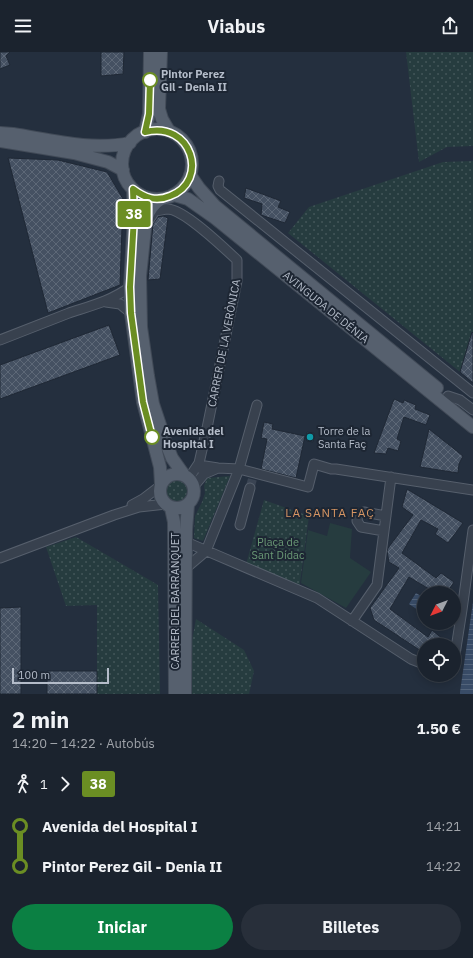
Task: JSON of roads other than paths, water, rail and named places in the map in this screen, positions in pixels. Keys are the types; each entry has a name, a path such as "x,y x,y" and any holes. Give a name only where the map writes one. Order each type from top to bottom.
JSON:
{"main road":[{"path":"145,132 149,114 150,52"},
{"path":"161,52 159,110 169,132"},
{"path":"133,189 134,217 130,287 131,313 143,402 160,467 160,495 168,506 178,509 188,505 194,498 191,477 172,458 153,404 141,327 140,276 145,226 149,211 154,203 174,195 182,188 190,175 192,166 188,149 180,138 169,132 157,130 145,132 134,138 123,156 123,170 128,184 133,189 141,195 161,199"},
{"path":"0,133 96,146 113,147 130,143"},
{"path":"0,141 74,153 108,162 123,170"},
{"name":"AVINGUDA DE DÉNIA","path":"190,175 215,206 473,416"},
{"name":"AVINGUDA DE DÉNIA","path":"174,195 188,199 215,218 473,427"},
{"path":"161,485 166,478 171,475 178,474 191,477"},
{"name":"CARRER DEL BARRANQUET","path":"185,694 186,542 188,505"},
{"name":"CARRER DEL BARRANQUET","path":"168,506 174,522 175,694"}],"street":[{"path":"220,181 218,186 220,190 473,393"},
{"name":"CARRER DE LA VERÒNICA","path":"145,226 156,211 168,209 179,213 207,232 237,260 237,281 209,421 199,463 191,477"},
{"path":"0,340 69,313 104,302 119,295 130,287"},
{"path":"104,302 120,304 131,313"},
{"path":"434,396 441,407 473,434"},
{"path":"448,396 460,400 473,410"},
{"name":"CARRER DEL BARRANQUET","path":"186,568 206,551 241,469 257,406"},
{"path":"191,477 204,466 241,469 308,487 314,464 331,469 471,490"},
{"path":"191,477 204,474 218,468"},
{"path":"352,621 377,585 391,477"},
{"path":"114,515 143,499 161,485"},
{"path":"240,525 250,488"},
{"path":"0,558 139,507 168,506"},
{"path":"384,531 361,527 357,521 358,515 364,512 386,516"},
{"path":"458,638 473,530"},
{"path":"186,542 311,595 411,659 417,661"}],"water":[{"path":"416,593 417,594 417,609 409,604"},
{"path":"473,602 473,694 460,694 460,692"}],"tunnel":[{"path":"250,488 253,477"}],"place":[{"name":"Pintor Perez Gil - Denia II","path":"150,80"},
{"name":"Avenida del Hospital I","path":"152,437"},
{"name":"Torre de la Santa Faç","path":"310,437"}],"district":[{"name":"LA SANTA FAÇ","path":"330,513"}],"park label":[{"name":"Plaça de Sant Dídac","path":"278,548"}]}
